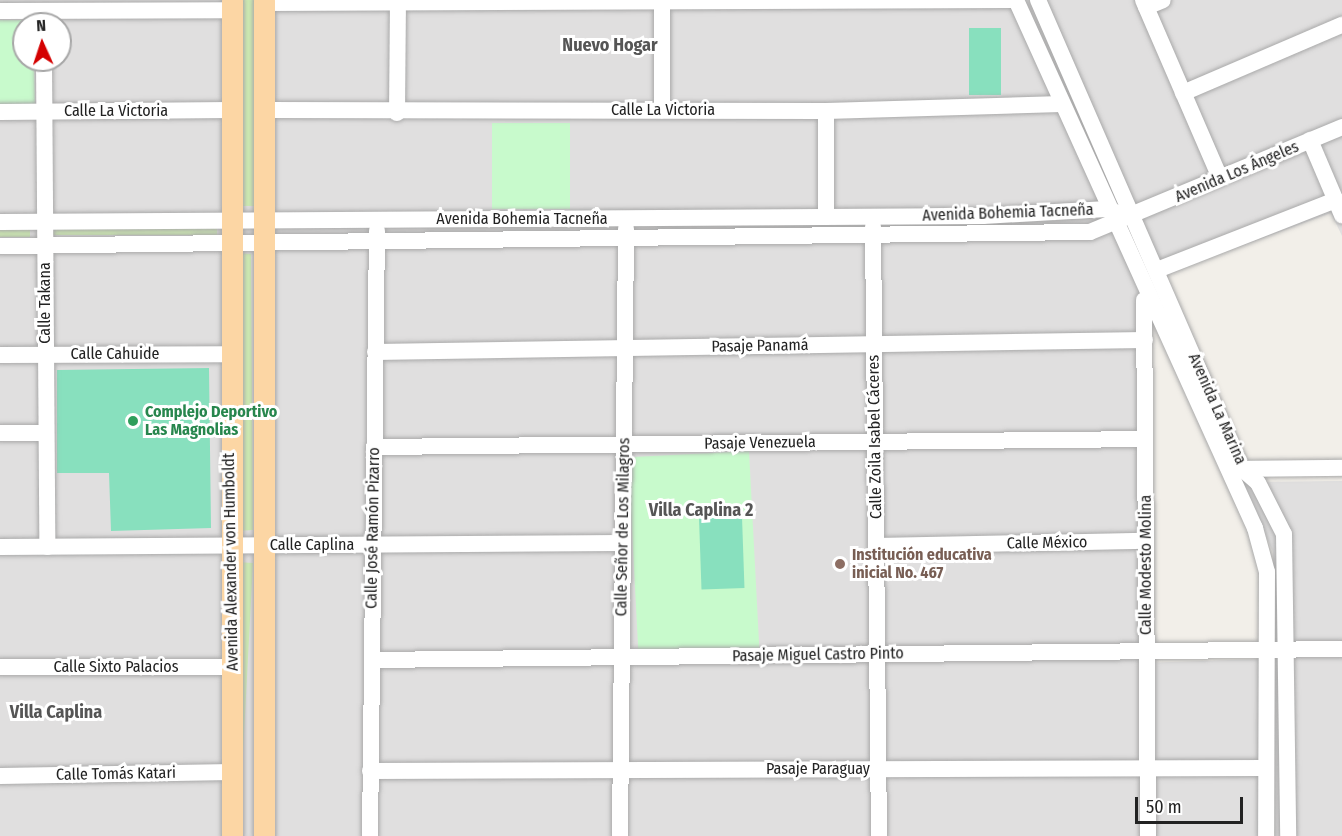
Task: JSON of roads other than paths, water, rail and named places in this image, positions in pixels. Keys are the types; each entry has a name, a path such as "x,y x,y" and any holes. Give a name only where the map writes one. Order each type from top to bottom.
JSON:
{"main road":[{"name":"Avenida Alexander von Humboldt","path":"264,2 264,836"},
{"name":"Avenida Alexander von Humboldt","path":"232,5 230,220 232,836"}],"street":[{"name":"Avenida La Marina","path":"1016,0 1144,293 1234,469 1258,483 1284,534 1288,836"},
{"path":"264,2 1016,0"},
{"name":"Avenida La Marina","path":"1038,0 1156,270 1255,528 1267,572 1266,836"},
{"path":"1163,0 1145,4 1220,178"},
{"path":"662,1 662,109"},
{"path":"397,113 399,2"},
{"path":"0,11 44,12 232,5"},
{"path":"1183,93 1342,25"},
{"name":"Calle Takana","path":"44,72 47,547"},
{"name":"Calle La Victoria","path":"264,110 397,113 662,109 826,111 1062,104"},
{"name":"Calle La Victoria","path":"0,112 231,110"},
{"path":"826,111 826,218"},
{"name":"Avenida Los Ángeles","path":"1132,218 1342,127"},
{"path":"1156,270 1339,207 1310,140"},
{"name":"Avenida Bohemia Tacneña","path":"0,222 826,218 1107,209 1132,218"},
{"name":"Calle Zoila Isabel Cáceres","path":"873,217 879,836"},
{"name":"Avenida Bohemia Tacneña","path":"0,246 873,237 1090,232 1114,226 1132,218"},
{"name":"Calle Señor de Los Milagros","path":"620,836 626,219"},
{"name":"Calle José Ramón Pizarro","path":"370,836 377,220"},
{"name":"Calle Modesto Molina","path":"1144,293 1148,836"},
{"name":"Pasaje Panamá","path":"375,352 625,350 874,343 1145,340"},
{"name":"Calle Cahuide","path":"0,355 230,354"},
{"path":"0,434 46,434"},
{"name":"Pasaje Venezuela","path":"374,447 1145,439"},
{"path":"1234,469 1342,468"},
{"name":"Calle México","path":"876,546 1146,541"},
{"name":"Calle Caplina","path":"0,547 623,543"},
{"name":"Pasaje Miguel Castro Pinto","path":"372,660 1342,649"},
{"name":"Calle Sixto Palacios","path":"0,667 232,667"},
{"name":"Pasaje Paraguay","path":"370,771 1266,768"},
{"name":"Calle Tomás Katari","path":"0,776 232,772"}],"place":[{"name":"Complejo Deportivo Las Magnolias","path":"133,421"},
{"name":"Institución educativa inicial No. 467","path":"840,564"}],"district":[{"name":"Nuevo Hogar","path":"610,45"},
{"name":"Villa Caplina 2","path":"701,510"},
{"name":"Villa Caplina","path":"56,712"}]}
